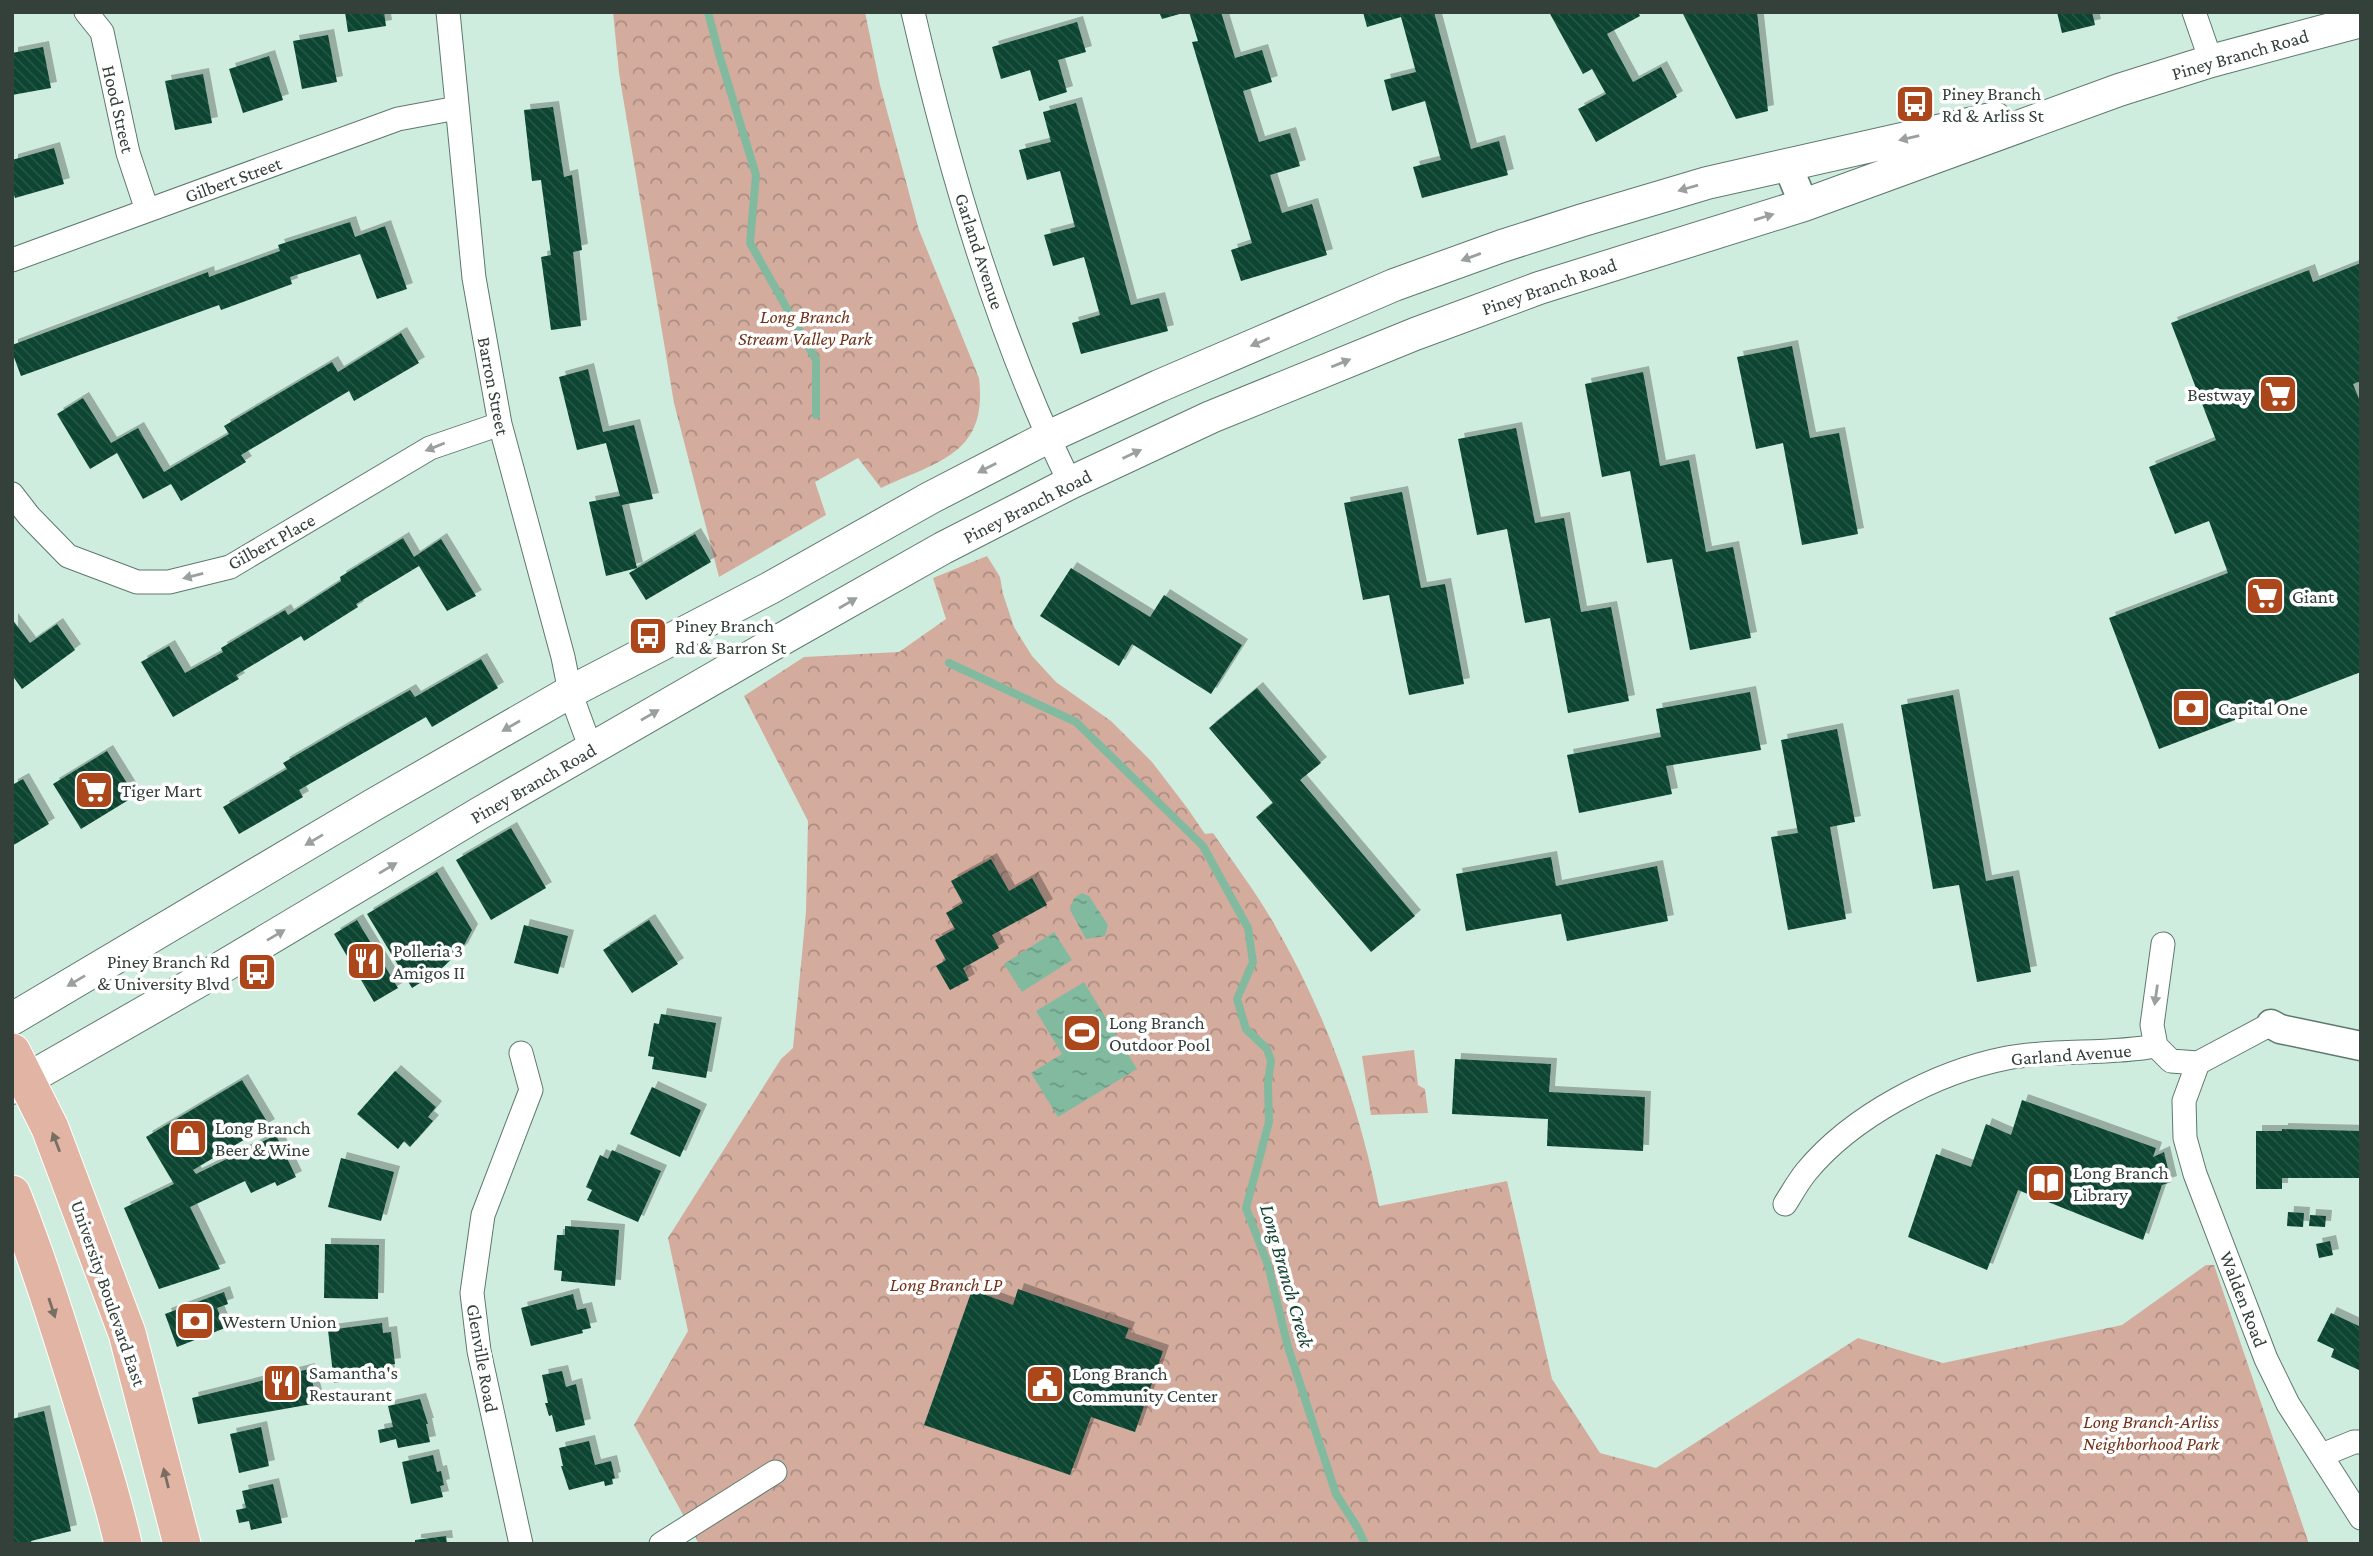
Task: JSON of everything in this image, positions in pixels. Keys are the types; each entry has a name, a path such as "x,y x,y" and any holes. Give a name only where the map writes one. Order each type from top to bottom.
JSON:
{"main road":[{"name":"Piney Branch Road","path":"17,1074 943,548 1070,483 1223,412 1415,334 1538,288 1804,205 2119,90 2211,61 2361,21"},
{"name":"Piney Branch Road","path":"12,1019 373,805 570,692 770,588 930,498 1048,437 1159,386 1394,285 1502,246 1636,203 1787,164 2119,90"},
{"name":"University Boulevard East","path":"17,1074 50,1128 127,1333 182,1544"},
{"path":"12,1194 32,1243 114,1504 123,1544"}],"street":[{"name":"Hood Street","path":"86,12 102,32 128,153 147,210"},
{"name":"Barron Street","path":"447,12 474,278 500,425 564,657 570,692 591,749"},
{"name":"Garland Avenue","path":"913,12 974,243 1048,437 1070,483"},
{"path":"2193,12 2211,61"},
{"name":"Gilbert Street","path":"12,260 398,119 457,108"},
{"path":"1787,164 1804,205"},
{"name":"Gilbert Place","path":"12,494 29,516 68,556 137,582 169,582 230,567 430,448 500,425"},
{"path":"2163,944 2152,1025 2156,1046 2171,1061 2198,1063 2271,1024 2361,1046"},
{"name":"Garland Avenue","path":"1785,1204 1805,1172 1843,1135 1890,1103 1956,1072 2007,1058 2063,1052 2133,1051 2156,1046"},
{"name":"Glenville Road","path":"521,1053 531,1090 483,1215 472,1293 479,1350 521,1544"},
{"name":"Walden Road","path":"2198,1063 2184,1101 2185,1138 2195,1174 2266,1359 2288,1404 2361,1518"},
{"path":"2322,1455 2354,1442 2361,1442"},
{"path":"661,1544 775,1472"}],"green space":[{"name":"Long Branch Stream Valley Park","path":"613,12 865,12 880,85 919,230 979,378 980,403 976,423 967,439 955,451 922,470 881,488 858,458 815,482 826,515 719,577 674,403 619,73"},
{"name":"Long Branch LP","path":"987,556 1000,577 1014,627 1032,656 1056,682 1111,721 1152,762 1205,834 1213,833 1266,910 1308,989 1338,1059 1362,1132 1379,1206 1507,1181 1552,1379 1600,1453 1656,1468 1858,1338 1943,1363 2122,1325 2206,1265 2214,1265 2309,1544 699,1544 634,1425 688,1331 668,1238 781,1059 793,1048 806,912 808,821 744,696 804,657 899,652 946,619 933,578"},
{"path":"1414,1050 1418,1085 1425,1089 1428,1113 1371,1115 1362,1056"}],"water":[{"path":"1082,893 1089,896 1108,925 1105,936 1086,939 1070,910 1074,898"},
{"path":"1054,932 1072,960 1022,992 1004,964"},
{"name":"Long Branch Outdoor Pool","path":"1084,982 1137,1069 1058,1117 1031,1073 1062,1054 1036,1011"}],"building":[{"path":"345,12 384,12 386,26 348,32"},
{"path":"1159,12 1183,12 1183,13 1162,19"},
{"path":"1189,12 1221,12 1235,58 1262,50 1272,82 1243,91 1259,142 1290,133 1300,166 1270,175 1282,213 1312,204 1327,255 1241,281 1231,250 1252,243 1192,42 1198,41"},
{"path":"1363,12 1434,12 1471,149 1499,141 1508,175 1422,198 1413,167 1441,160 1425,101 1392,111 1384,80 1416,72 1401,17 1367,27"},
{"path":"1549,12 1638,12 1640,16 1607,34 1633,82 1661,67 1677,97 1596,142 1578,109 1606,94 1592,69 1583,74"},
{"path":"1682,12 1757,12 1768,111 1736,119"},
{"path":"2057,12 2092,12 2095,25 2062,33"},
{"path":"1077,22 1086,52 1058,60 1067,92 1039,101 1030,70 1001,79 992,47"},
{"path":"328,35 337,82 302,89 293,41"},
{"path":"43,47 51,88 12,95 12,53"},
{"path":"269,56 283,100 243,113 229,69"},
{"path":"203,74 212,123 175,130 165,81"},
{"path":"1076,103 1131,305 1159,298 1168,331 1081,354 1072,323 1100,315 1084,257 1053,266 1044,235 1075,227 1060,171 1027,180 1019,150 1051,142 1043,112"},
{"path":"553,107 564,177 572,175 582,250 573,252 581,326 551,330 541,257 551,255 541,180 532,181 524,110"},
{"path":"54,148 64,184 15,198 12,188 12,160"},
{"path":"350,222 355,237 385,226 407,289 377,299 360,254 290,277 292,284 221,310 219,305 21,376 12,345 208,272 209,277 280,251 278,245"},
{"path":"2361,263 2361,381 2353,384 2361,404 2361,672 2159,749 2109,618 2228,573 2209,521 2175,534 2149,467 2216,440 2171,323 2309,270 2313,282"},
{"path":"401,333 419,363 354,401 349,391 241,455 246,462 181,501 171,484 143,499 117,453 90,469 57,414 83,398 111,443 138,428 164,472 229,434 224,426 332,362 338,372"},
{"path":"1792,346 1810,438 1839,433 1858,534 1802,545 1783,443 1756,449 1737,357"},
{"path":"588,369 603,432 634,425 653,499 622,505 637,568 606,576 589,502 620,496 606,443 577,450 559,377"},
{"path":"1643,372 1660,466 1689,460 1706,552 1733,547 1751,638 1690,650 1672,559 1647,563 1630,471 1602,477 1585,384"},
{"path":"1516,428 1535,523 1564,518 1581,612 1611,607 1629,701 1568,713 1550,618 1525,623 1507,529 1477,535 1458,439"},
{"path":"1402,492 1421,588 1445,584 1464,684 1409,695 1389,595 1363,600 1344,503"},
{"path":"695,534 711,562 646,600 629,573"},
{"path":"403,538 414,557 441,539 476,596 447,611 419,566 356,604 358,607 304,641 301,636 236,675 239,679 173,717 141,662 169,646 185,673 223,652 221,648 285,610 288,615 341,581 340,577"},
{"path":"1071,568 1150,617 1164,595 1242,645 1211,694 1132,644 1119,666 1040,616"},
{"path":"12,619 30,643 57,624 75,650 22,689 12,675"},
{"path":"481,659 498,688 432,727 426,717 299,790 303,797 239,834 223,807 287,769 283,763 410,690 415,697"},
{"path":"1257,688 1321,763 1300,780 1415,916 1371,952 1256,817 1273,803 1209,728"},
{"path":"1750,692 1761,750 1666,766 1672,794 1579,813 1567,755 1661,737 1656,709"},
{"path":"1953,695 1986,881 2013,876 2031,972 1977,982 1959,885 1933,889 1901,705"},
{"path":"1837,729 1855,822 1830,827 1846,919 1788,930 1771,837 1798,833 1781,740"},
{"name":"Tiger Mart","path":"107,751 135,796 81,829 53,784"},
{"path":"23,779 49,824 12,846 12,785"},
{"path":"511,828 546,888 491,920 456,860"},
{"path":"1551,857 1556,886 1657,866 1668,921 1567,941 1561,914 1466,931 1456,874"},
{"path":"991,859 1009,891 1032,878 1047,905 992,935 999,948 963,968 969,980 950,990 936,966 946,960 935,940 955,929 946,913 963,903 951,881"},
{"path":"437,872 472,930 462,949 439,971 412,988 367,914"},
{"name":"Polleria 3 Amigos II","path":"357,920 398,988 374,1002 334,934"},
{"path":"649,920 678,964 632,993 603,950"},
{"path":"524,925 568,936 558,974 514,963"},
{"path":"661,1014 716,1023 706,1078 652,1069 654,1057 648,1056 654,1023 659,1024"},
{"path":"1455,1059 1551,1064 1549,1092 1645,1097 1643,1151 1547,1146 1548,1119 1452,1114"},
{"path":"395,1071 436,1107 428,1117 433,1121 410,1147 404,1141 398,1149 357,1114"},
{"path":"242,1080 269,1125 193,1170 196,1174 276,1135 296,1177 277,1186 275,1182 251,1193 245,1181 190,1207 220,1269 159,1289 124,1208 174,1184 146,1137"},
{"path":"652,1087 701,1110 680,1157 630,1134"},
{"name":"Long Branch Library","path":"2022,1100 2156,1148 2153,1157 2164,1152 2171,1182 2162,1185 2143,1240 2018,1190 1987,1270 1908,1237 1936,1154 1971,1167 1986,1124 2011,1135"},
{"path":"2256,1131 2361,1131 2361,1178 2282,1178 2282,1189 2256,1189"},
{"path":"612,1150 661,1171 638,1222 587,1200 592,1190 586,1187 600,1155 608,1159"},
{"path":"341,1158 394,1172 381,1221 328,1207"},
{"path":"2288,1212 2304,1213 2303,1227 2287,1226"},
{"path":"2310,1215 2326,1216 2325,1227 2309,1226"},
{"path":"565,1226 619,1230 615,1286 561,1281 562,1271 554,1270 557,1235 565,1235"},
{"path":"2330,1241 2333,1255 2319,1258 2316,1244"},
{"path":"325,1244 379,1245 378,1299 324,1298"},
{"name":"Long Branch Community Center","path":"1018,1289 1129,1328 1125,1338 1163,1351 1135,1432 1091,1417 1070,1475 924,1425 972,1290 1013,1305"},
{"name":"Western Union","path":"224,1292 228,1304 217,1308 225,1328 177,1347 165,1314"},
{"path":"573,1294 577,1310 586,1308 591,1328 582,1330 583,1333 531,1346 521,1308"},
{"path":"2331,1313 2361,1327 2361,1371 2331,1357 2334,1349 2317,1341"},
{"path":"382,1323 383,1333 391,1332 395,1364 388,1365 389,1375 334,1383 328,1330"},
{"name":"Samantha's Restaurant","path":"309,1369 318,1403 198,1424 192,1398"},
{"path":"562,1371 566,1387 576,1384 585,1425 556,1432 552,1415 549,1416 545,1403 548,1403 542,1375"},
{"path":"420,1399 428,1424 430,1442 398,1448 396,1439 380,1443 378,1430 393,1427 388,1406"},
{"path":"44,1411 71,1531 31,1541 32,1544 12,1544 12,1419"},
{"path":"261,1427 269,1466 239,1473 230,1434"},
{"path":"589,1441 595,1465 611,1461 615,1478 612,1479 613,1484 605,1486 604,1481 569,1490 561,1466 559,1448"},
{"path":"433,1455 437,1472 441,1471 444,1485 440,1486 443,1497 411,1504 402,1462"},
{"path":"273,1484 282,1523 251,1530 249,1521 239,1523 236,1510 246,1508 242,1491"},
{"path":"446,1536 447,1544 415,1544 415,1540"}],"waterway":[{"name":"Long Branch Creek","path":"708,12 756,175 750,243 816,360 816,415"},
{"name":"Long Branch Creek","path":"949,663 1076,722 1203,846 1248,928 1253,962 1237,999 1246,1029 1267,1049 1271,1061 1268,1082 1269,1122 1246,1208 1268,1265 1288,1347 1336,1494 1365,1544"}],"place":[{"name":"Piney Branch Rd & Arliss St","path":"1915,104"},
{"name":"Bestway","path":"2278,394"},
{"name":"Giant","path":"2265,596"},
{"name":"Piney Branch Rd & Barron St","path":"648,636"},
{"name":"Capital One","path":"2191,708"},
{"name":"Tiger Mart","path":"94,790"},
{"name":"Polleria 3 Amigos II","path":"366,961"},
{"name":"Piney Branch Rd & University Blvd","path":"257,972"},
{"name":"Long Branch Outdoor Pool","path":"1082,1033"},
{"name":"Long Branch Beer & Wine","path":"188,1138"},
{"name":"Long Branch Library","path":"2046,1183"},
{"name":"Western Union","path":"195,1321"},
{"name":"Samantha's Restaurant","path":"282,1383"},
{"name":"Long Branch Community Center","path":"1045,1384"}],"park label":[{"name":"Long Branch-Arliss Neighborhood Park","path":"2151,1432"}]}
